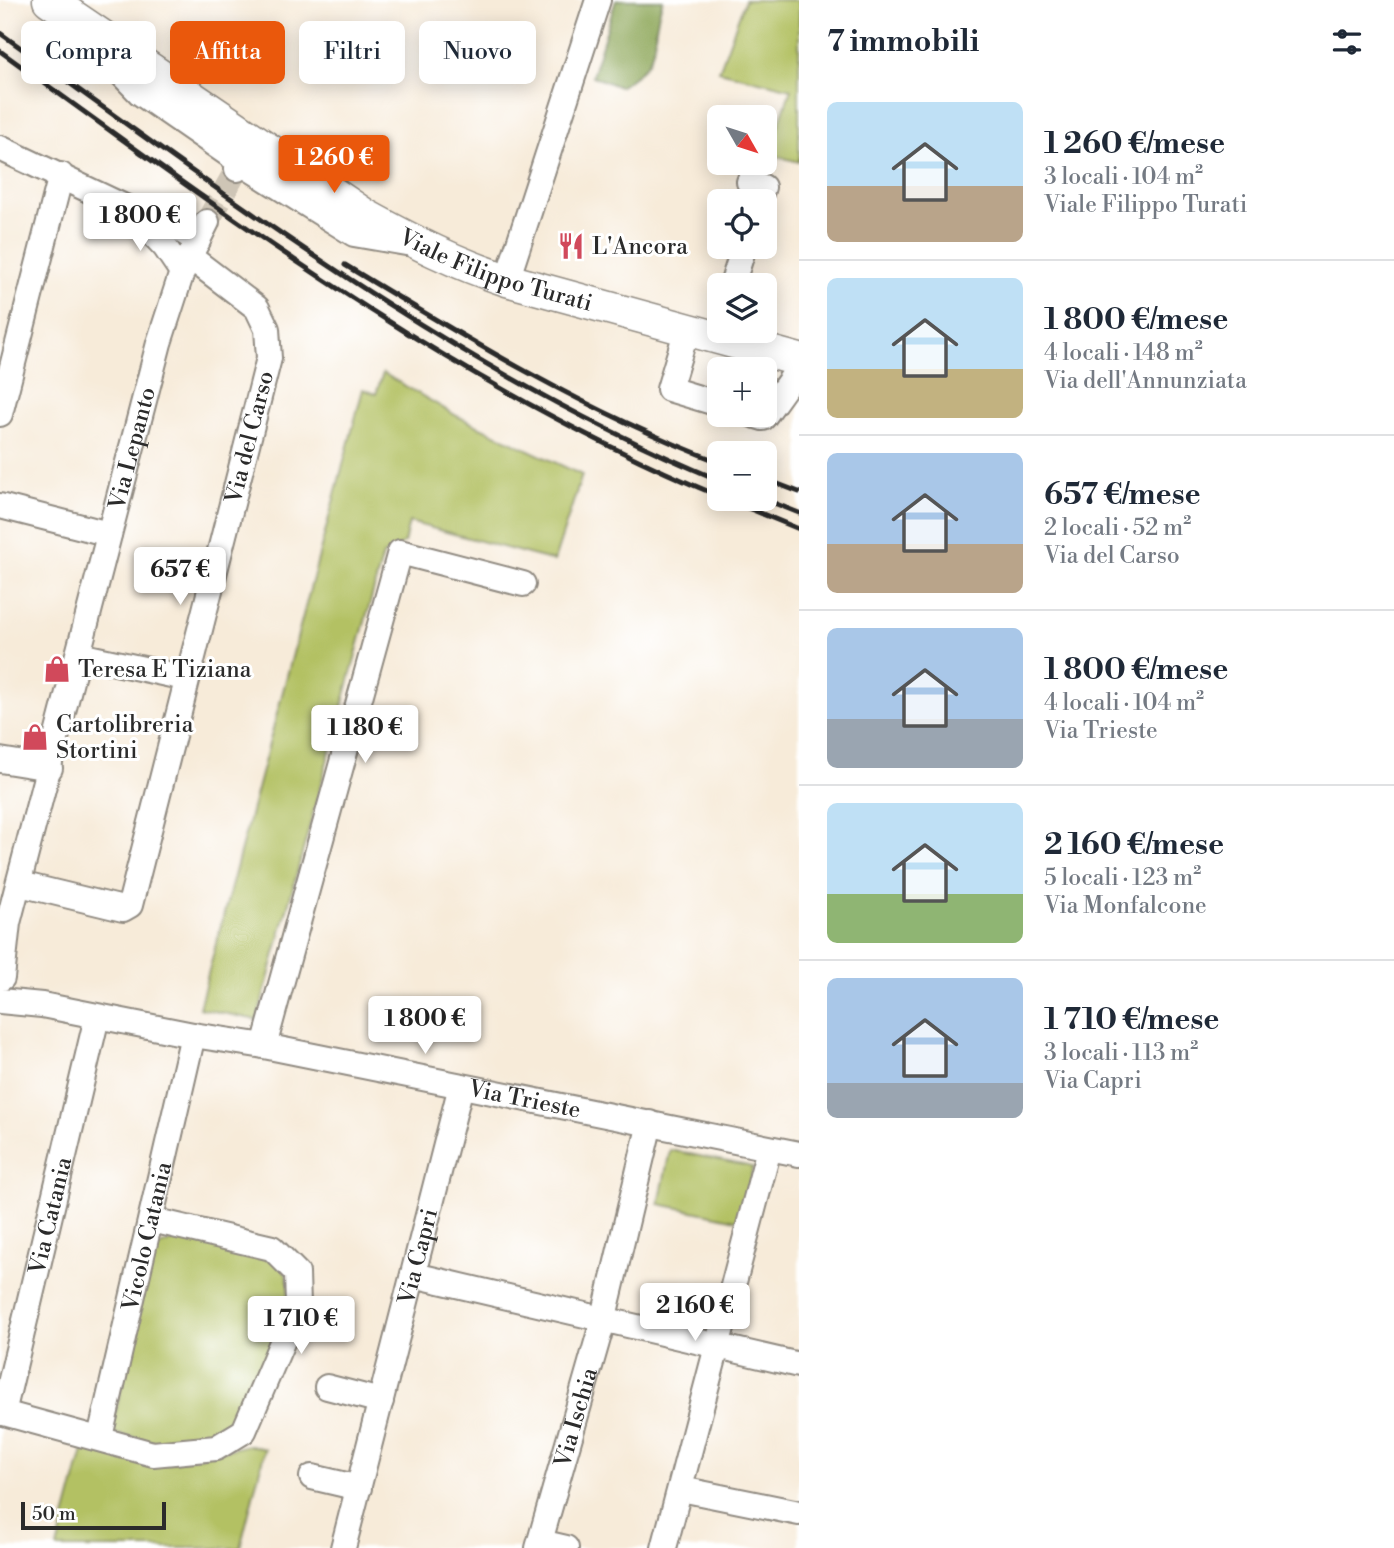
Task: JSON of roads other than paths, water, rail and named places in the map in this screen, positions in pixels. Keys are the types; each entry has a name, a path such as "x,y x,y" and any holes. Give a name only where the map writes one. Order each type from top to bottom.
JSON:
{"main road":[{"name":"Viale Filippo Turati","path":"52,2 365,215 420,245 466,267 507,280 707,330"},
{"name":"Viale Filippo Turati","path":"747,343 799,360"}],"street":[{"path":"507,280 598,0"},
{"path":"52,2 140,93 239,166 354,234 420,245"},
{"path":"0,148 130,209 157,216 194,248"},
{"path":"0,414 61,176"},
{"path":"130,209 165,247 194,248"},
{"name":"Via Lepanto","path":"1,988 4,930 20,884 159,343 194,248"},
{"name":"Via del Carso","path":"20,884 123,909 130,905 185,678 269,358 267,330 257,308 194,248"},
{"path":"707,330 669,389 707,400"},
{"path":"777,399 799,368"},
{"path":"0,506 108,534"},
{"path":"264,1046 400,552 523,584"},
{"path":"79,655 185,678"},
{"path":"0,760 50,768"},
{"name":"Via Trieste","path":"1,988 42,1005 97,1017 264,1046 799,1154"},
{"name":"Via Catania","path":"2,1412 97,1017"},
{"name":"Vicolo Catania","path":"100,1437 193,1035"},
{"name":"Via Capri","path":"343,1548 461,1086"},
{"name":"Via Ischia","path":"539,1545 603,1321 650,1123"},
{"path":"664,1548 769,1149"},
{"path":"2,1412 100,1437 153,1454 216,1448 244,1431 298,1305 297,1273 272,1248 152,1220"},
{"path":"414,1275 799,1365"},
{"path":"327,1387 381,1401"},
{"path":"312,1477 359,1488"},
{"path":"681,1489 799,1514"},
{"path":"539,1545 566,1548"}],"tunnel":[{"path":"207,222 237,169"}],"railway":[{"path":"0,33 347,278 528,388 622,437 707,475"},
{"path":"0,51 259,236 436,350 527,403 621,452 707,491"},
{"path":"345,265 481,346 574,397 707,457"},
{"path":"777,484 799,492"},
{"path":"777,504 799,513"},
{"path":"755,511 799,529"}],"place":[{"name":"L'Ancora","path":"571,246"},
{"name":"Teresa E Tiziana","path":"57,669"},
{"name":"Cartolibreria Stortini","path":"35,737"}]}
